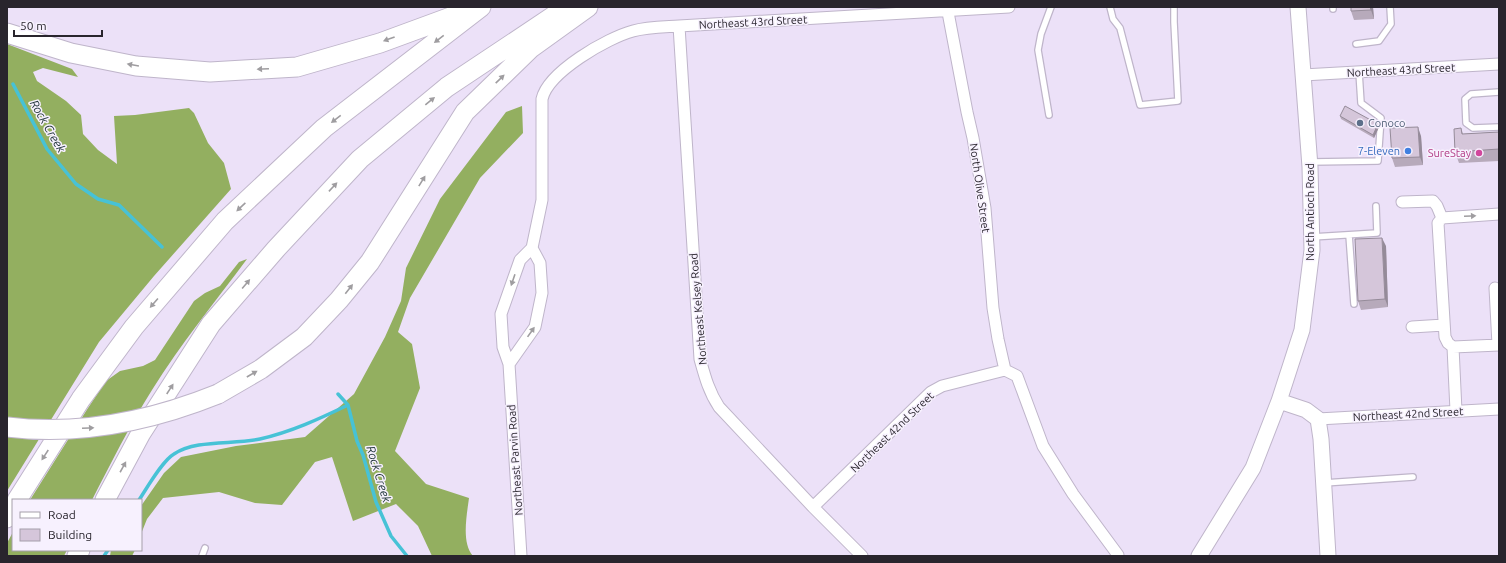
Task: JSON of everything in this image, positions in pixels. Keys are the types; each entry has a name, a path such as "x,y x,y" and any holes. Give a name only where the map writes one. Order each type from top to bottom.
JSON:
{"highway":[{"path":"7,33 71,53 136,66 210,72 297,66 380,43 478,7"},
{"path":"18,499 81,399 134,327 225,221 324,128 481,7"},
{"path":"106,499 141,433 211,324 276,249 354,165 447,87 558,13 570,7"},
{"path":"7,427 54,430 102,427 162,414 218,394 261,369 304,337 339,300 370,262 465,112 531,48 588,7"},
{"path":"7,518 12,509"}],"main road":[{"name":"North Antioch Road","path":"1199,556 1253,468 1279,401 1302,330 1312,250 1310,162 1298,7"},
{"path":"1279,401 1306,410 1318,419 1321,439 1328,556"}],"street":[{"name":"Northeast 43rd Street","path":"541,118 544,92 553,80 578,59 599,46 633,31 679,26 947,9 1009,7"},
{"name":"North Olive Street","path":"947,9 973,138 985,208 993,308 1005,370"},
{"name":"Northeast Kelsey Road","path":"679,26 700,359 706,382 711,395 719,407 813,507 862,556"},
{"name":"Northeast 43rd Street","path":"1303,75 1499,64"},
{"name":"Northeast Parvin Road","path":"520,556 508,364 503,347 501,314 520,260 532,248 542,200 541,118"},
{"path":"1402,202 1433,201 1442,218"},
{"path":"1495,288 1499,345 1453,347 1448,343 1445,337 1438,223 1442,218 1499,214"},
{"path":"508,364 535,327 542,293 540,263 532,248"},
{"path":"1412,327 1444,326"},
{"path":"1453,347 1456,411"},
{"name":"Northeast 42nd Street","path":"813,507 932,392 942,386 1005,370"},
{"path":"1005,370 1017,376 1043,446 1073,494 1118,555"},
{"name":"Northeast 42nd Street","path":"1318,419 1499,409"}],"lane":[{"path":"1049,115 1038,50 1041,34 1051,7"},
{"path":"1110,7 1113,19 1120,28 1140,106 1178,101 1174,7"},
{"path":"1356,44 1379,41 1391,24 1390,7"},
{"path":"1310,162 1378,161 1381,118 1361,103 1359,72"},
{"path":"1499,92 1471,94 1465,99 1466,124 1473,128 1499,126"},
{"path":"1311,237 1376,233 1376,206"},
{"path":"1350,235 1354,304"},
{"path":"1324,483 1413,477"},
{"path":"202,556 205,548"}],"green space":[{"path":"7,44 72,69 78,77 43,68 33,72 37,81 66,101 81,115 83,134 98,150 117,164 114,116 135,115 189,108 194,113 208,143 224,163 231,189 154,276 99,342 7,491"},
{"path":"522,106 523,133 480,178 410,298 398,332 412,344 420,388 395,451 426,484 469,498 466,520 466,536 469,550 473,556 432,556 418,526 396,504 353,521 332,457 315,462 282,505 255,503 219,492 163,498 147,519 142,532 142,505 164,473 181,457 236,446 305,437 354,394 385,337 401,301 406,268 440,199 506,112"},
{"path":"247,259 186,340 152,390 128,430 93,499 31,499 106,381 120,371 143,366 155,360 194,301 205,293 220,286 239,262"},
{"path":"12,534 12,551 66,551 64,556 7,556 7,543"},
{"path":"111,551 134,551 132,556 110,556"}],"building":[{"path":"1351,7 1370,7 1371,10 1351,11"},
{"name":"Conoco","path":"1345,106 1378,124 1373,135 1340,116"},
{"name":"7-Eleven","path":"1418,127 1420,157 1392,158 1390,128"},
{"path":"1461,128 1462,134 1499,132 1499,149 1455,152 1454,129"},
{"path":"1382,238 1385,299 1358,301 1355,239"}],"waterway":[{"name":"Rock Creek","path":"13,84 47,149 76,184 98,199 119,205 162,247"},
{"name":"Rock Creek","path":"338,394 348,405 357,441 363,455 376,502 391,536 407,556"},
{"path":"140,499 169,457 183,449 204,444 250,441 283,433 305,425 348,405"},
{"path":"104,556 107,551"}],"place":[{"name":"Conoco","path":"1360,123"},
{"name":"7-Eleven","path":"1408,151"},
{"name":"SureStay","path":"1479,153"}]}
